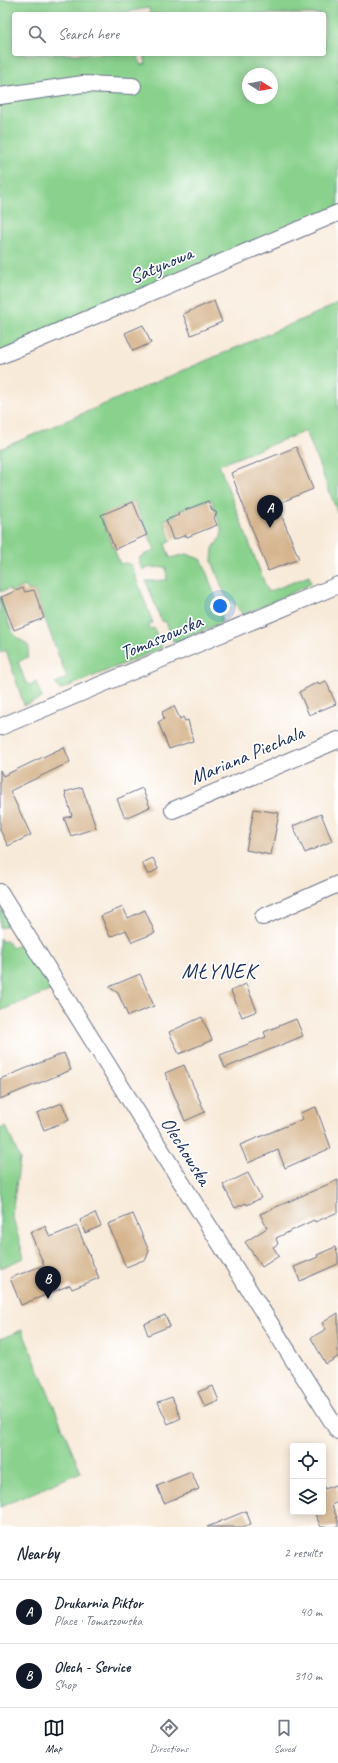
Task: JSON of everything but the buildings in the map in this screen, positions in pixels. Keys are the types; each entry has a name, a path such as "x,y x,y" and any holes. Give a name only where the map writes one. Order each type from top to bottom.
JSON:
{"street":[{"path":"0,96 83,84 133,86"},
{"name":"Satynowa","path":"0,356 338,213"},
{"name":"Tomaszowska","path":"0,727 338,585"},
{"name":"Mariana Piechala","path":"173,810 338,740"},
{"path":"263,917 338,884"},
{"name":"Olechowska","path":"0,892 134,1108 338,1431"}],"green space":[{"path":"0,0 338,0 338,210 240,252 0,365"},
{"path":"338,304 338,514 306,431 219,465 268,592 309,576 311,584 243,615 234,603 225,595 212,561 213,548 221,537 222,531 211,499 176,512 177,515 164,520 171,541 165,544 170,558 187,554 202,560 222,615 221,623 174,643 166,622 162,621 160,618 146,581 167,580 166,567 146,568 145,570 141,567 140,557 155,550 134,501 101,516 120,564 126,563 131,565 153,623 149,624 150,629 154,628 162,648 60,690 55,683 67,678 34,590 28,591 25,586 11,592 9,589 0,592 0,449"},
{"path":"0,596 8,622 13,631 17,637 29,647 28,657 18,662 26,683 30,685 36,682 42,698 24,705 6,650 0,653"},
{"path":"0,907 8,920 6,926 0,928"},
{"path":"0,938 2,942 7,940 12,948 23,943 52,990 0,1011"},
{"path":"6,1126 20,1159 12,1214 24,1258 0,1268 0,1129"},
{"path":"22,1330 81,1472 0,1507 0,1339"}],"place":[{"name":"Drukarnia Piktor","path":"270,528"},
{"name":"Olech - Service","path":"48,1299"}],"district":[{"name":"MŁYNEK","path":"219,971"}]}
